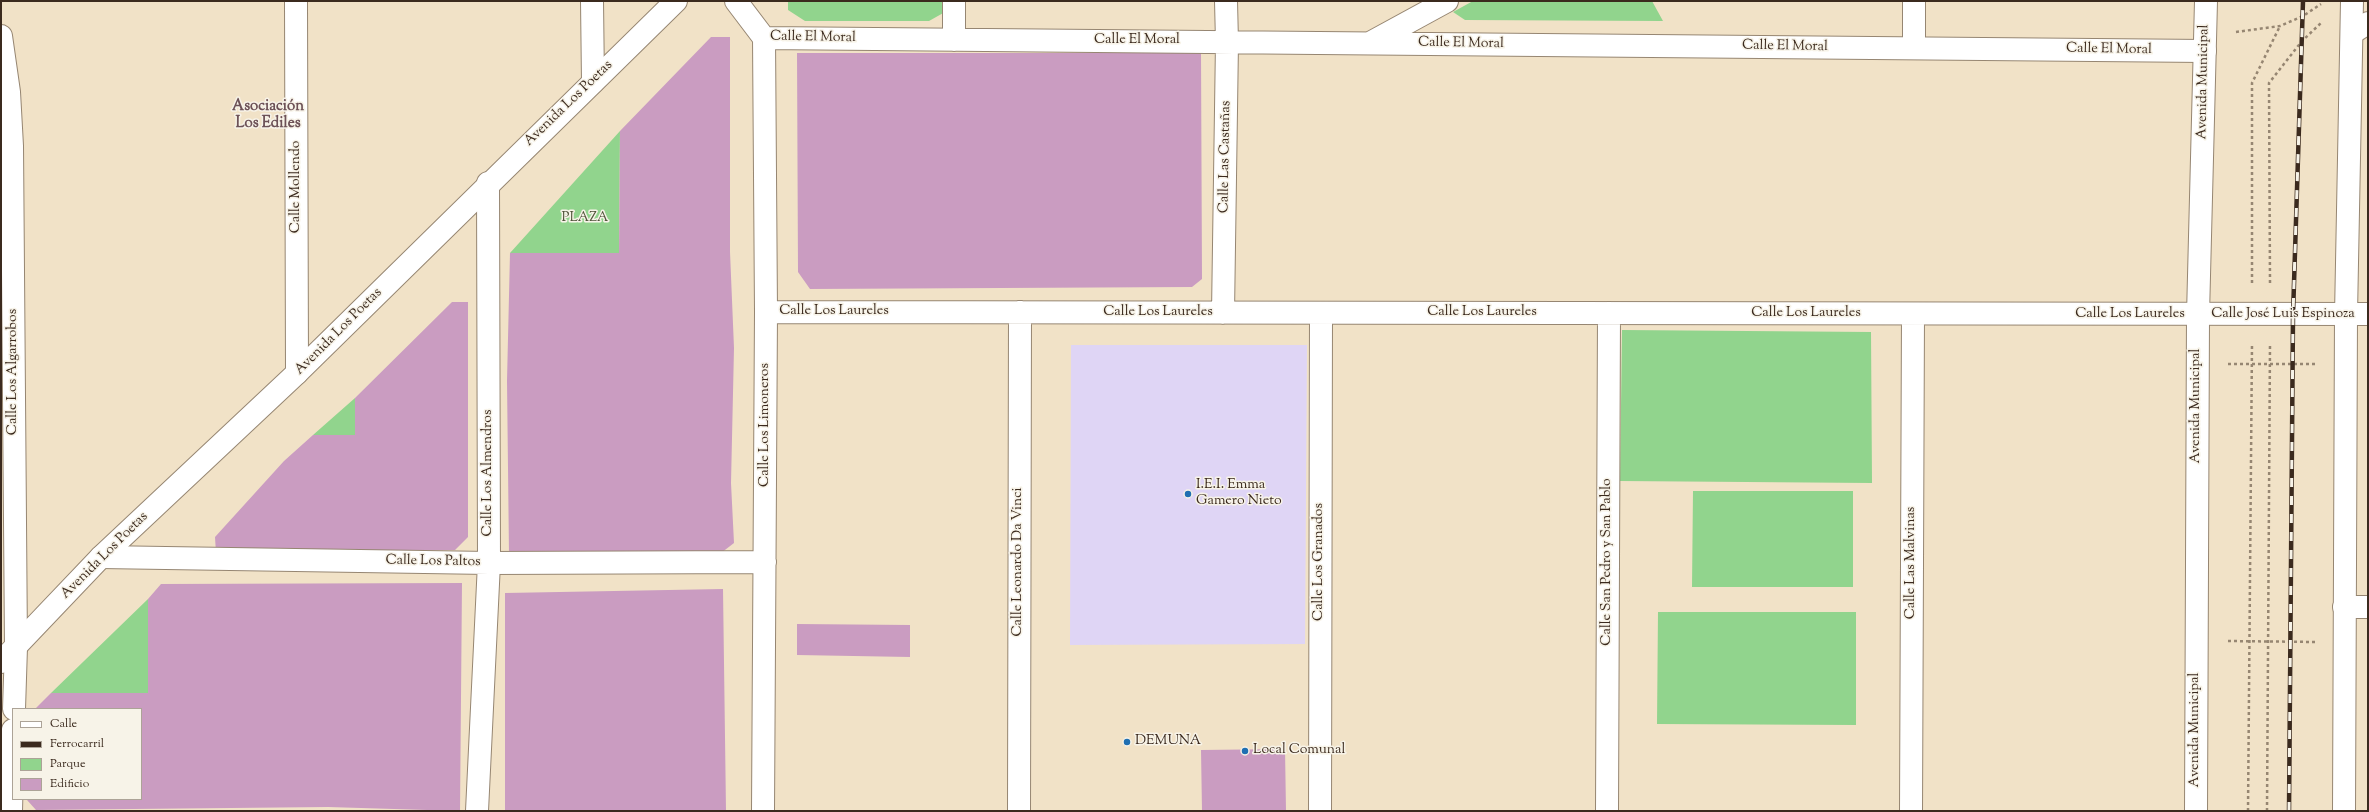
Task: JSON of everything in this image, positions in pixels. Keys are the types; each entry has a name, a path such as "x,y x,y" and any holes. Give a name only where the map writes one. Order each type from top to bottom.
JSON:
{"street":[{"name":"Calle Mollendo","path":"296,1 297,373"},
{"path":"592,1 593,82"},
{"name":"Avenida Los Poetas","path":"8,654 101,557 297,373 488,183 676,1"},
{"name":"Calle El Moral","path":"736,1 764,38 1914,48 2204,41"},
{"path":"954,1 954,40"},
{"name":"Calle Las Castañas","path":"1223,313 1227,42 1226,1"},
{"path":"1369,43 1447,1"},
{"path":"1914,1 1914,48"},
{"name":"Avenida Municipal","path":"2196,811 2197,364 2206,1"},
{"path":"2344,811 2346,315 2360,28 2352,1"},
{"name":"Calle Los Algarrobos","path":"1,36 9,92 12,146 8,654 14,708"},
{"name":"Calle Los Limoneros","path":"763,811 766,312 764,38"},
{"name":"Calle Los Almendros","path":"477,811 489,563 488,183"},
{"name":"Calle Los Laureles","path":"766,312 2198,315"},
{"name":"Calle Leonardo Da Vinci","path":"1019,811 1020,312"},
{"name":"Calle Los Granados","path":"1320,811 1321,313"},
{"name":"Calle San Pedro y San Pablo","path":"1607,811 1609,313"},
{"name":"Calle Las Malvinas","path":"1911,811 1913,314"},
{"name":"Calle José Luis Espinoza","path":"2198,315 2368,314"},
{"name":"Calle Los Paltos","path":"101,557 489,563 765,562"},
{"path":"2344,607 2368,607"},
{"path":"10,811 12,757"}],"path":[{"path":"2204,41 2228,33 2280,26 2303,16 2325,2"},
{"path":"2325,2 2325,7"},
{"path":"2270,281 2269,83 2302,40 2325,18"},
{"path":"2248,811 2252,364 2252,83 2280,26"},
{"path":"2197,364 2346,364"},
{"path":"2267,811 2270,364"},
{"path":"2196,641 2344,642"}],"shaded area":[{"name":"I.E.I. Emma Gamero Nieto","path":"1071,345 1307,345 1305,644 1070,645"}],"green space":[{"path":"788,1 945,1 945,12 929,21 805,21 788,10"},
{"path":"1473,1 1652,1 1663,21 1465,20 1453,12"},
{"name":"PLAZA","path":"620,131 619,253 510,253"},
{"path":"1622,330 1871,332 1872,483 1620,481"},
{"path":"355,398 355,435 313,435"},
{"path":"1693,491 1853,491 1853,587 1692,587"},
{"path":"148,599 148,693 51,693"},
{"path":"1658,612 1856,612 1856,725 1657,724"}],"building":[{"path":"711,37 730,37 730,252 734,348 731,483 734,543 721,553 509,555 507,381 510,253 619,253 620,131"},
{"path":"797,53 1201,53 1202,279 1192,287 810,289 798,272"},
{"path":"452,302 468,302 468,537 455,550 216,553 215,537 284,461 313,435 355,435 355,398"},
{"path":"462,583 460,811 328,807 36,810 27,800 142,800 142,708 36,708 51,693 148,693 148,599 161,584"},
{"path":"723,589 726,811 505,811 505,593"},
{"path":"797,624 910,625 910,657 797,655"},
{"path":"1285,749 1286,811 1202,811 1201,750"}],"railway":[{"path":"2289,811 2293,315 2303,1"}],"place":[{"name":"I.E.I. Emma Gamero Nieto","path":"1188,494"},
{"name":"DEMUNA","path":"1127,742"},
{"name":"Local Comunal","path":"1245,751"}],"district":[{"name":"Asociación Los Ediles","path":"268,116"}]}
